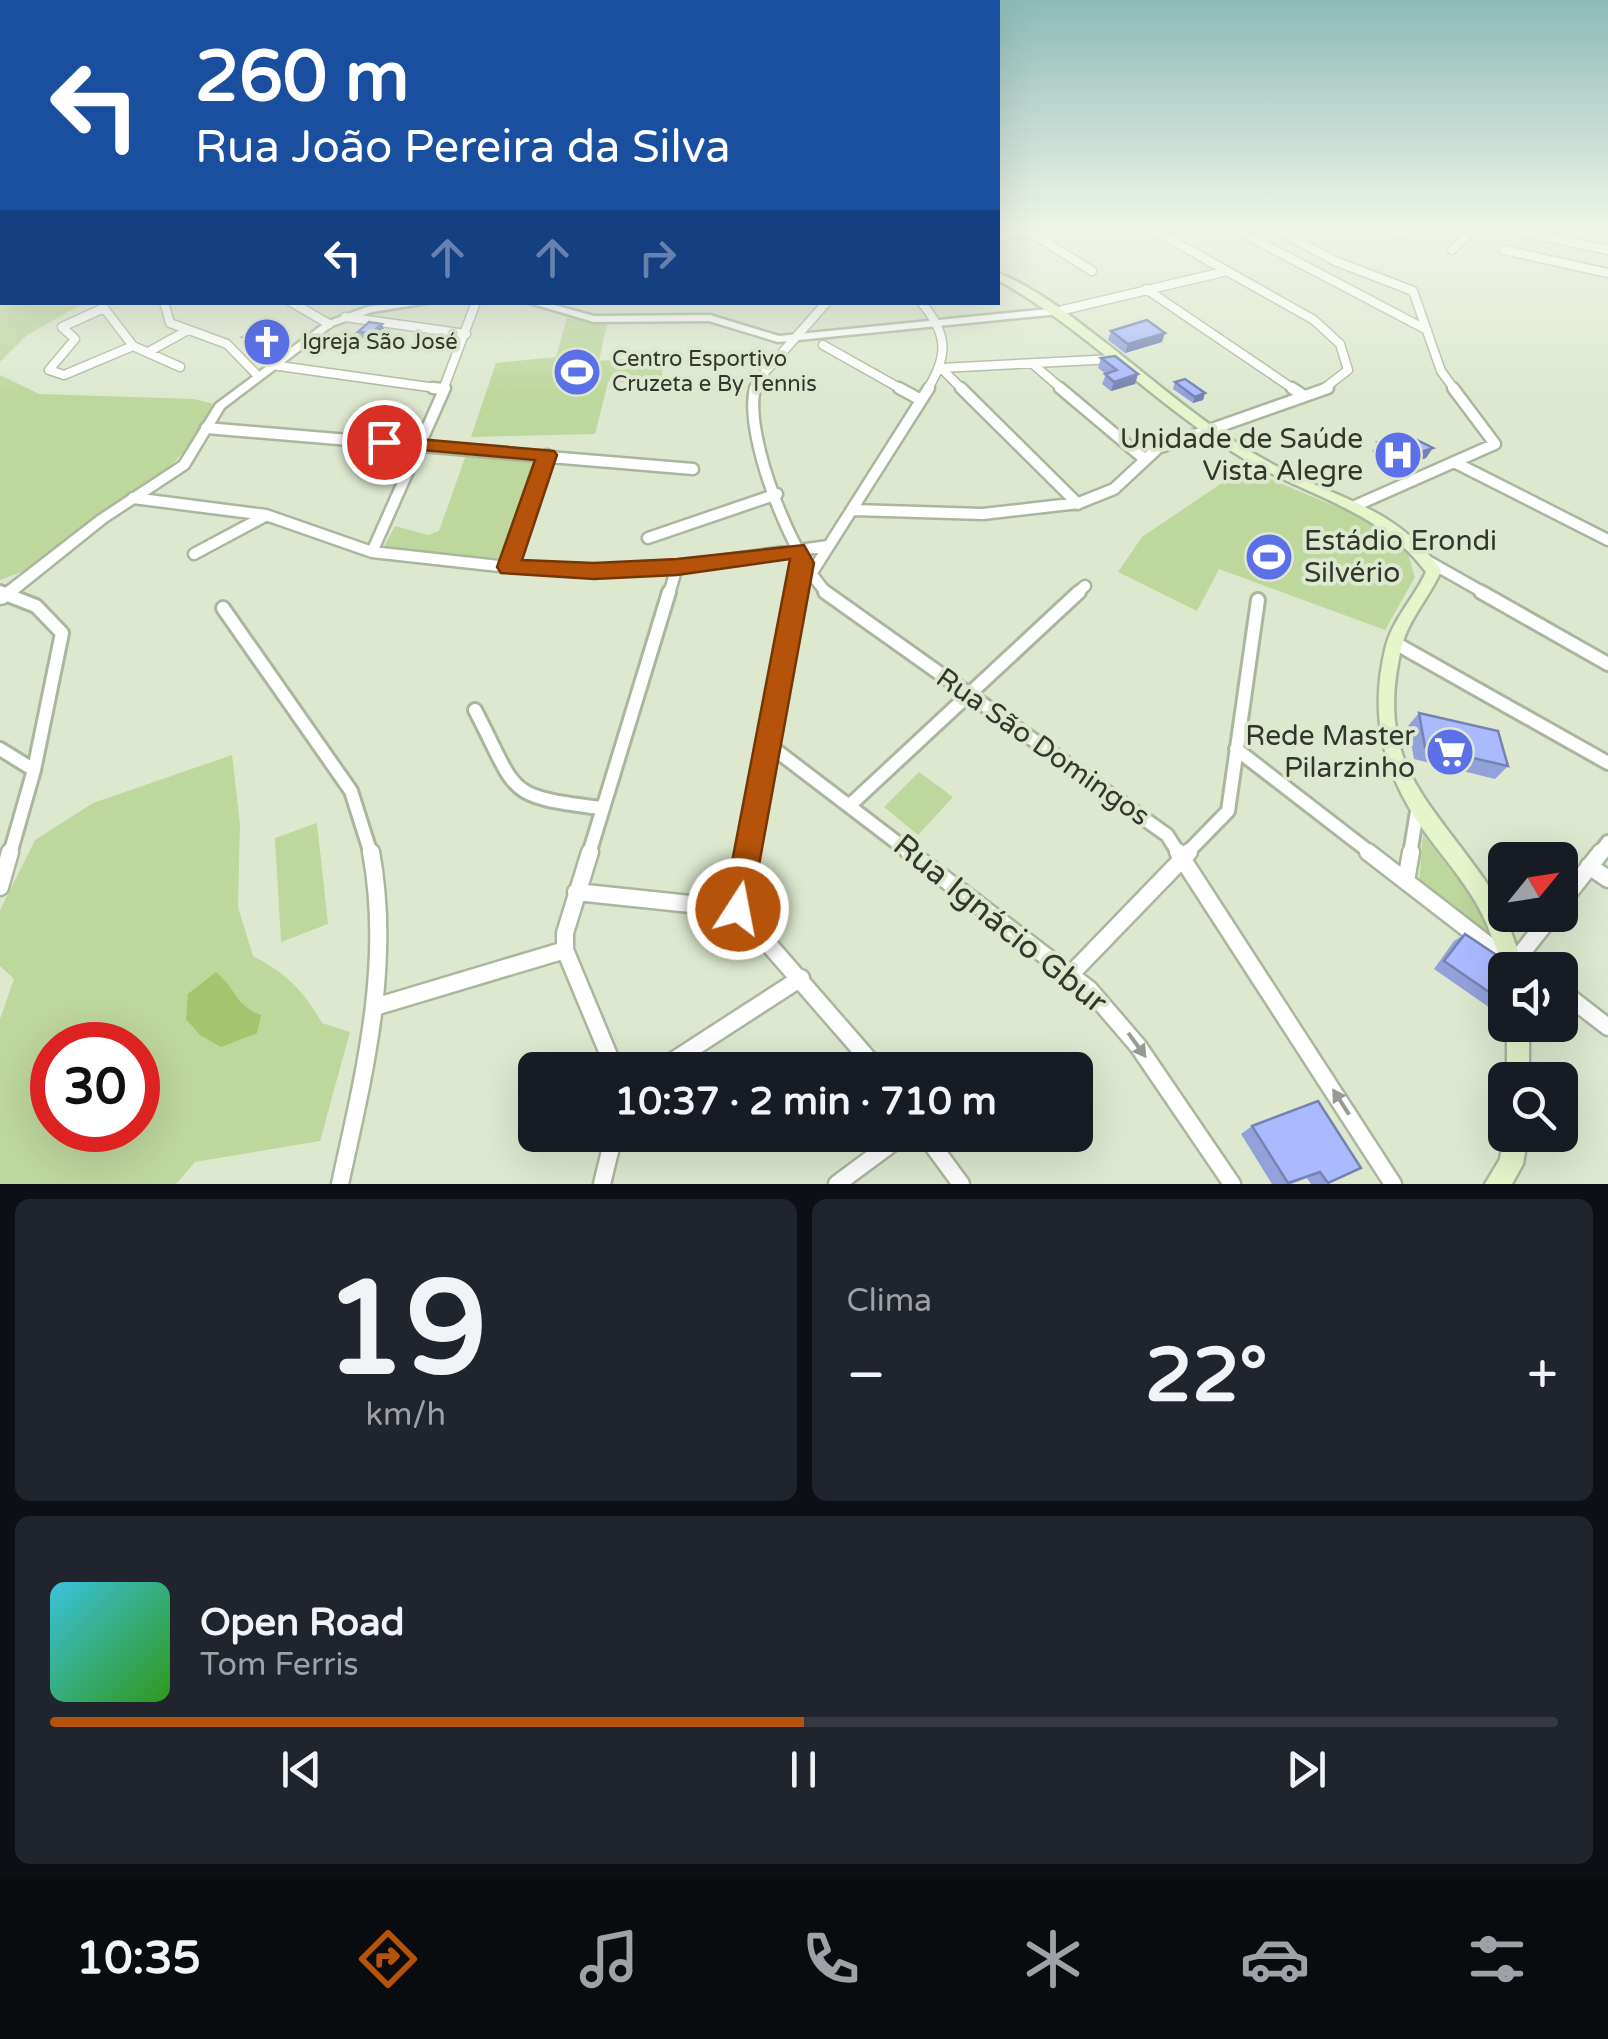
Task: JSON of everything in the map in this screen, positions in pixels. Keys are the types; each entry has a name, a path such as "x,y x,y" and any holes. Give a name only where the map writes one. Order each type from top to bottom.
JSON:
{"main road":[{"path":"1012,284 1058,311 1210,430 1276,472 1357,504 1403,534 1426,560 1434,571 1395,642 1386,693 1389,747 1417,812 1482,896 1512,952"},
{"path":"1497,1184 1511,1164 1513,1152"}],"street":[{"path":"541,305 594,320 710,318 768,337 821,340 938,321 1058,311 1167,284"},
{"path":"854,510 1002,512 1078,504 1118,486 1142,457 1328,388 1348,370 1340,344 1314,320 1251,284"},
{"path":"1339,284 1426,330"},
{"path":"1357,504 1454,462 1488,454 1495,444 1441,371 1413,292 1395,284"},
{"path":"1146,289 1304,396"},
{"path":"165,305 170,323 228,344 258,376"},
{"path":"296,305 328,324"},
{"path":"372,552 444,389 475,305"},
{"path":"807,568 777,494 753,394 757,381 822,305"},
{"path":"738,909 797,590 807,568 854,510 942,368 948,344 938,321 924,305"},
{"path":"0,886 34,770 62,633 56,621 2,595 190,460 220,406 328,324 374,306 378,322"},
{"path":"133,346 64,375 49,370 75,338 62,327 99,309 107,309 108,316 117,321 116,328 133,346 180,367"},
{"path":"346,316 466,334"},
{"path":"805,325 821,340 920,400"},
{"path":"150,351 188,330"},
{"path":"942,368 1118,358"},
{"path":"1034,364 1142,457"},
{"path":"272,365 444,389"},
{"path":"942,368 1078,504"},
{"path":"206,428 693,469"},
{"path":"508,567 547,455"},
{"path":"1454,462 1608,540"},
{"path":"648,538 777,494"},
{"path":"134,498 266,515 372,552 508,567 594,571 807,568"},
{"path":"194,554 266,515"},
{"path":"797,590 807,568 828,546"},
{"path":"1426,560 1608,664"},
{"path":"608,1052 565,950 576,892 600,808 677,567"},
{"name":"Rua São Domingos","path":"807,568 969,694 1158,827 1182,854 1393,1184"},
{"path":"850,806 1085,586"},
{"path":"1072,973 1182,854 1228,811 1258,600"},
{"path":"223,608 359,808 381,915 378,1006 340,1184"},
{"path":"1395,642 1608,763"},
{"path":"474,710 517,790 534,800 600,808"},
{"name":"Rua Ignácio Gbur","path":"769,745 1072,973 1138,1046 1232,1184"},
{"path":"0,749 34,770"},
{"path":"1236,749 1498,952"},
{"path":"1406,881 1417,812"},
{"path":"1578,881 1608,842"},
{"path":"1590,866 1608,879"},
{"path":"576,892 738,909 863,1052"},
{"path":"378,1006 565,950"},
{"path":"687,1052 800,978"},
{"path":"1578,1004 1608,1027"},
{"path":"602,1184 610,1152"},
{"path":"837,1184 880,1152"},
{"path":"938,1152 961,1184"}],"shaded area":[{"path":"0,305 80,305 27,335 0,362"},
{"name":"Centro Esportivo Cruzeta e By Tennis","path":"567,318 607,323 599,361 664,356 661,383 608,382 595,434 471,437 496,363 556,357"},
{"path":"0,375 39,394 194,399 214,404 180,457 157,479 24,571 0,580"},
{"path":"467,452 538,460 499,558 382,550 395,526 428,535 439,531"},
{"name":"Estádio Erondi Silvério","path":"1244,468 1380,525 1405,544 1415,577 1385,630 1219,569 1197,611 1118,572 1142,537"},
{"path":"232,755 240,824 238,907 253,956 293,984 322,1023 350,1032 320,1141 195,1162 176,1184 0,1184 0,1019 14,979 0,966 0,910 35,840 93,803"},
{"path":"919,772 953,797 918,835 884,807"},
{"path":"317,823 328,924 281,942 275,838"},
{"path":"1423,835 1474,900 1496,942 1419,883"},
{"path":"216,972 245,1006 261,1015 257,1033 221,1047 200,1035 186,1019 188,994"}],"building":[{"path":"1147,320 1165,333 1128,344 1111,331"},
{"path":"369,322 382,324 371,333 358,332"},
{"path":"262,324 282,329 263,342 243,337"},
{"path":"1115,356 1138,374 1114,382 1105,374 1117,370 1101,358"},
{"path":"1185,379 1205,393 1195,397 1175,382"},
{"path":"1405,434 1433,448 1406,457 1378,442"},
{"path":"1419,713 1498,731 1508,766 1425,747"},
{"path":"1465,934 1492,952 1488,952 1488,991 1444,961"},
{"path":"1318,1101 1361,1168 1328,1183 1320,1172 1288,1183 1252,1126"}],"place":[{"name":"Igreja São José","path":"267,342"},
{"name":"Centro Esportivo Cruzeta e By Tennis","path":"577,372"},
{"name":"Unidade de Saúde Vista Alegre","path":"1398,455"},
{"name":"Estádio Erondi Silvério","path":"1269,557"},
{"name":"Rede Master Pilarzinho","path":"1450,752"}],"route":[{"path":"384,442 547,455 527,502 508,567 594,571 677,567 796,550 803,563 738,909"}]}
